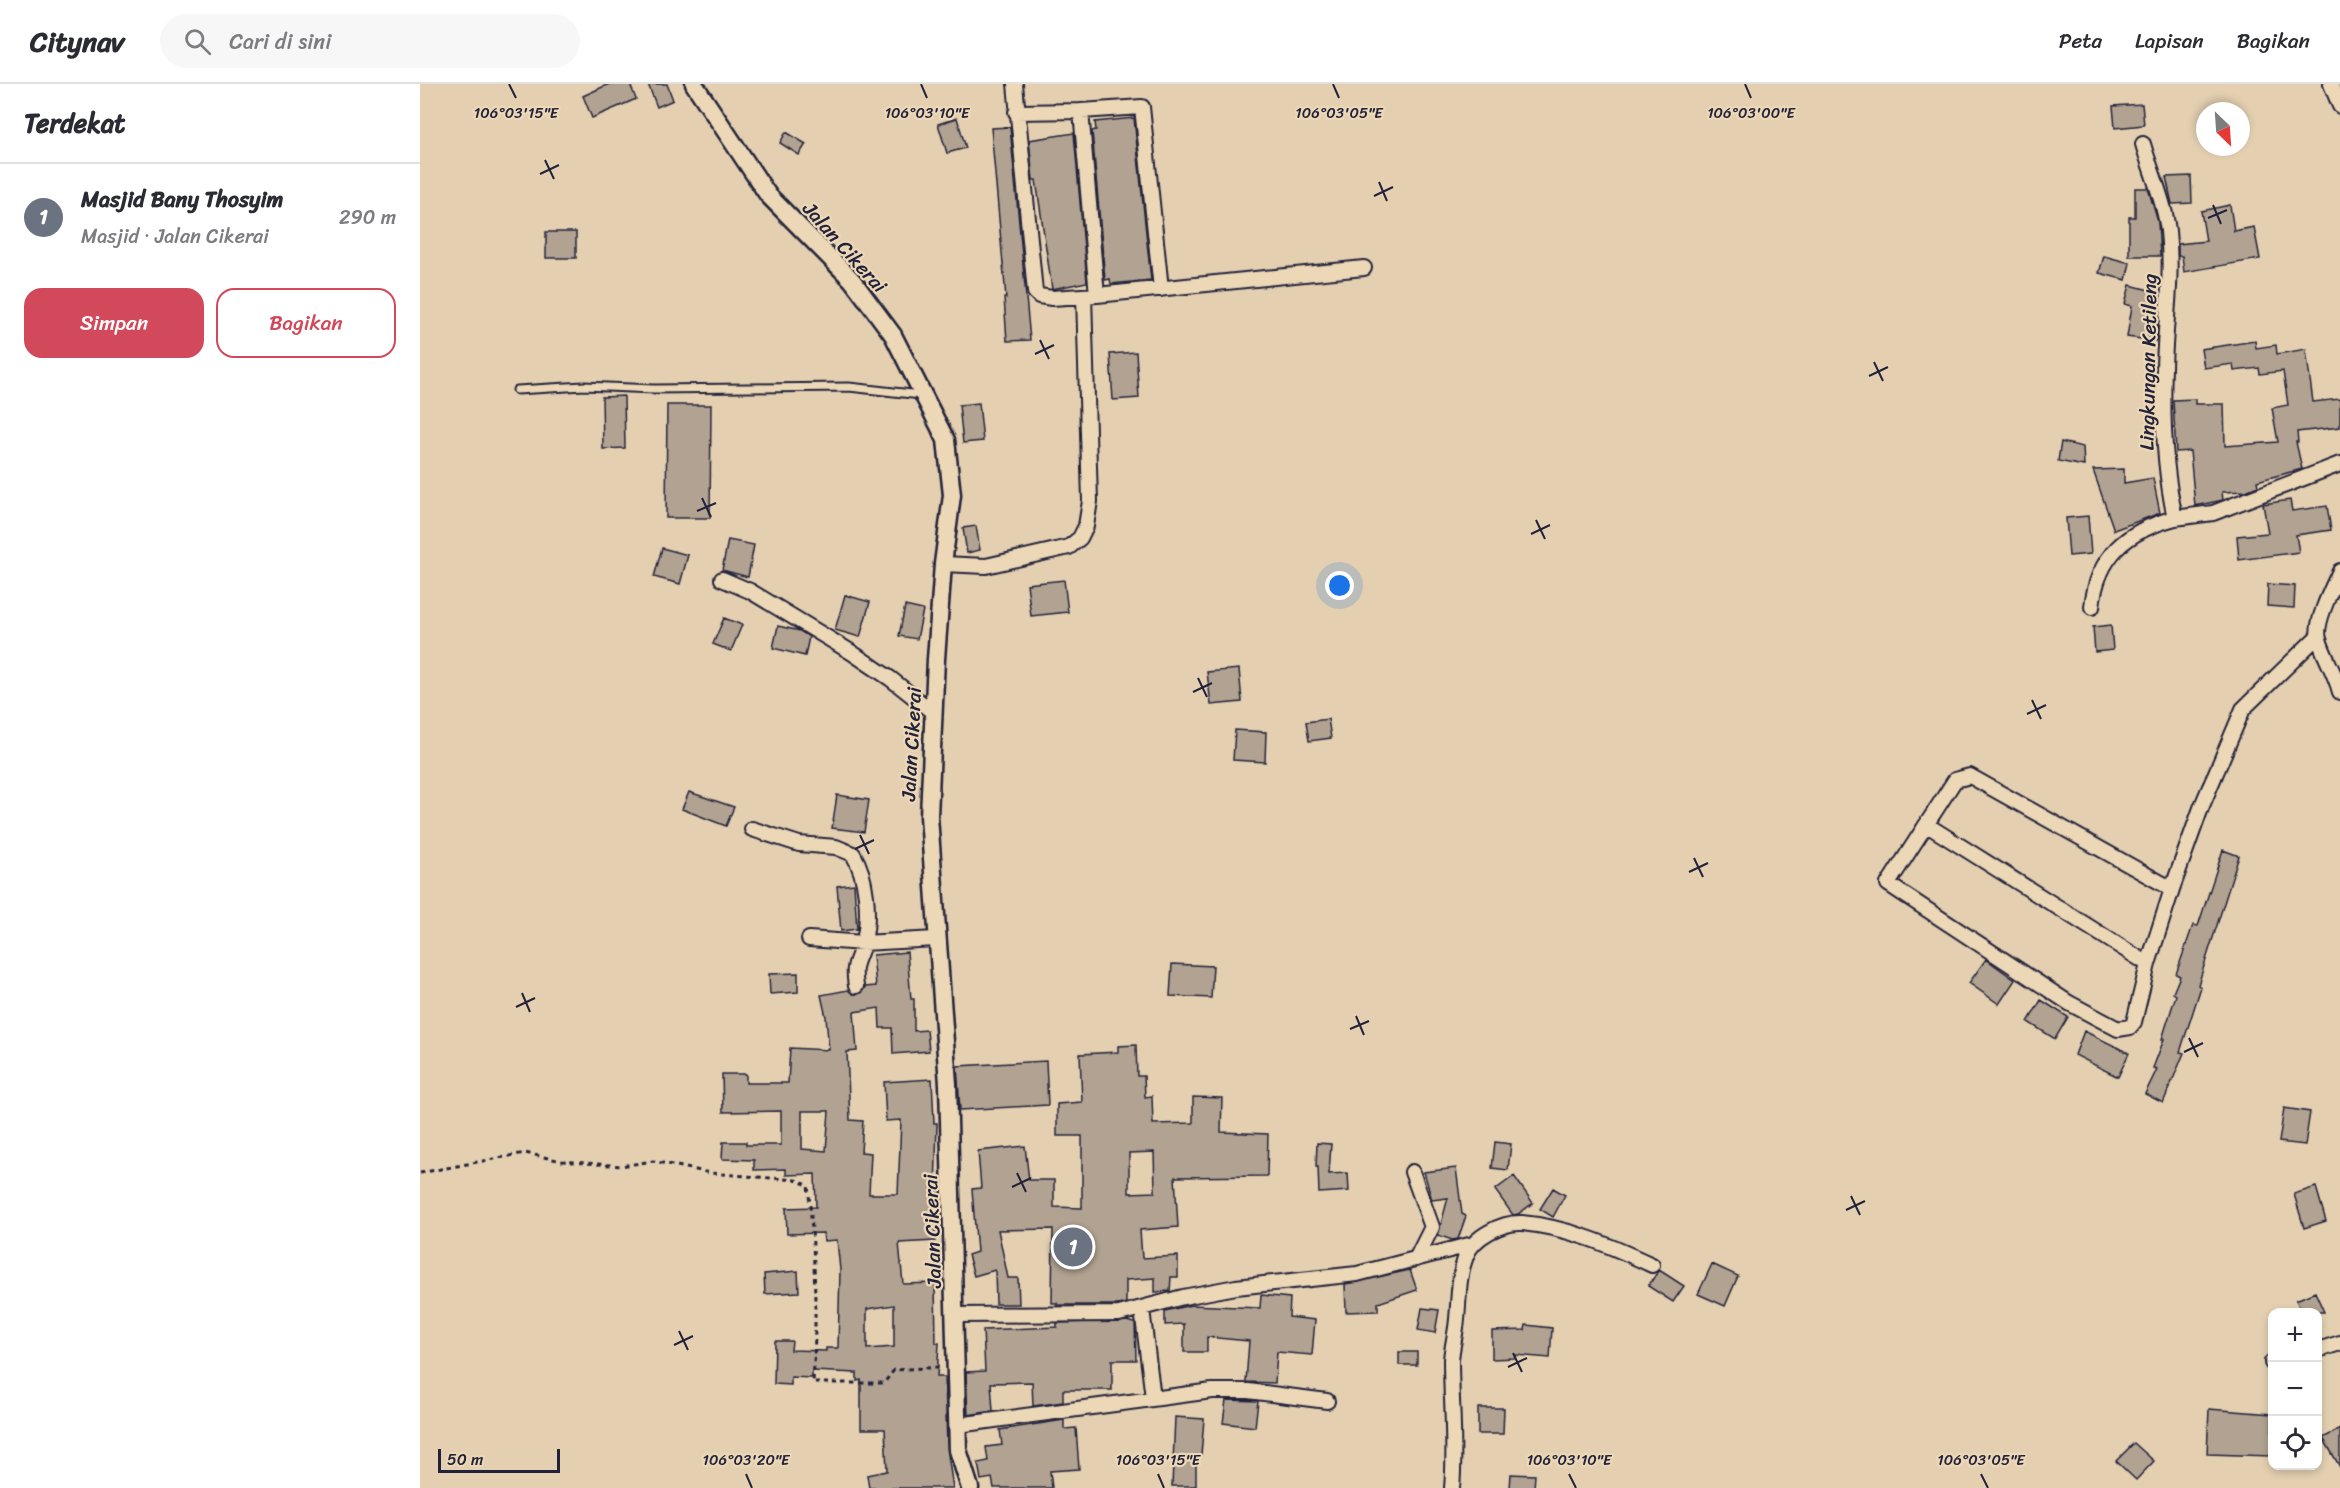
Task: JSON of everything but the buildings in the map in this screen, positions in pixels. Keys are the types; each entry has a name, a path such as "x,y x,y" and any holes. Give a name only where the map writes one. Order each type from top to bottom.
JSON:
{"street":[{"name":"Jalan Cikerai","path":"694,84 768,195 852,280 893,335 946,440 952,495 943,564 929,816 948,1084 958,1450 970,1488"},
{"path":"1015,84 1035,292 1039,296 1052,298 1090,296 1364,268"},
{"path":"2331,84 2340,106"},
{"path":"1016,111 1082,111 1142,107 1161,289"},
{"path":"943,564 986,566 1069,548 1080,538 1086,526 1090,501 1090,296 1082,111"},
{"name":"Lingkungan Ketileng","path":"2143,144 2168,230 2170,294 2164,366 2163,430 2168,485 2175,518"},
{"path":"2092,607 2098,575 2118,547 2145,528 2175,518 2213,513 2340,464"},
{"path":"2172,889 1970,776 1955,780 1890,878 1890,887 2070,1003 2118,1029 2130,1027 2136,1016 2148,964 2172,889 2201,808 2243,709 2318,636 2325,603 2340,571"},
{"path":"722,579 759,596 851,652 934,713"},
{"path":"2318,636 2335,672 2340,692"},
{"path":"1927,825 2148,964"},
{"path":"752,829 799,844 836,847 853,854 867,908 863,943 853,969 856,986"},
{"path":"809,939 863,943 936,939"},
{"path":"1412,1173 1432,1227 1416,1259"},
{"path":"1452,1488 1454,1458 1451,1358 1457,1320 1458,1290 1466,1255 1473,1245 1482,1236 1503,1226 1521,1223 1594,1239 1652,1264"},
{"path":"955,1315 1097,1316 1142,1310 1204,1293 1357,1274 1473,1245"},
{"path":"1142,1310 1153,1398"},
{"path":"2322,1349 2340,1343"},
{"path":"958,1425 1212,1391 1248,1391 1327,1401"}],"lane":[{"path":"517,390 584,386 654,389 849,387 923,396"}],"path":[{"path":"420,1173 525,1153 562,1161 621,1166 653,1161 710,1173 795,1180 808,1185 815,1245 816,1336 813,1383 884,1383 894,1370 957,1367"}],"place":[{"name":"Masjid Bany Thosyim","path":"1073,1247"}]}
